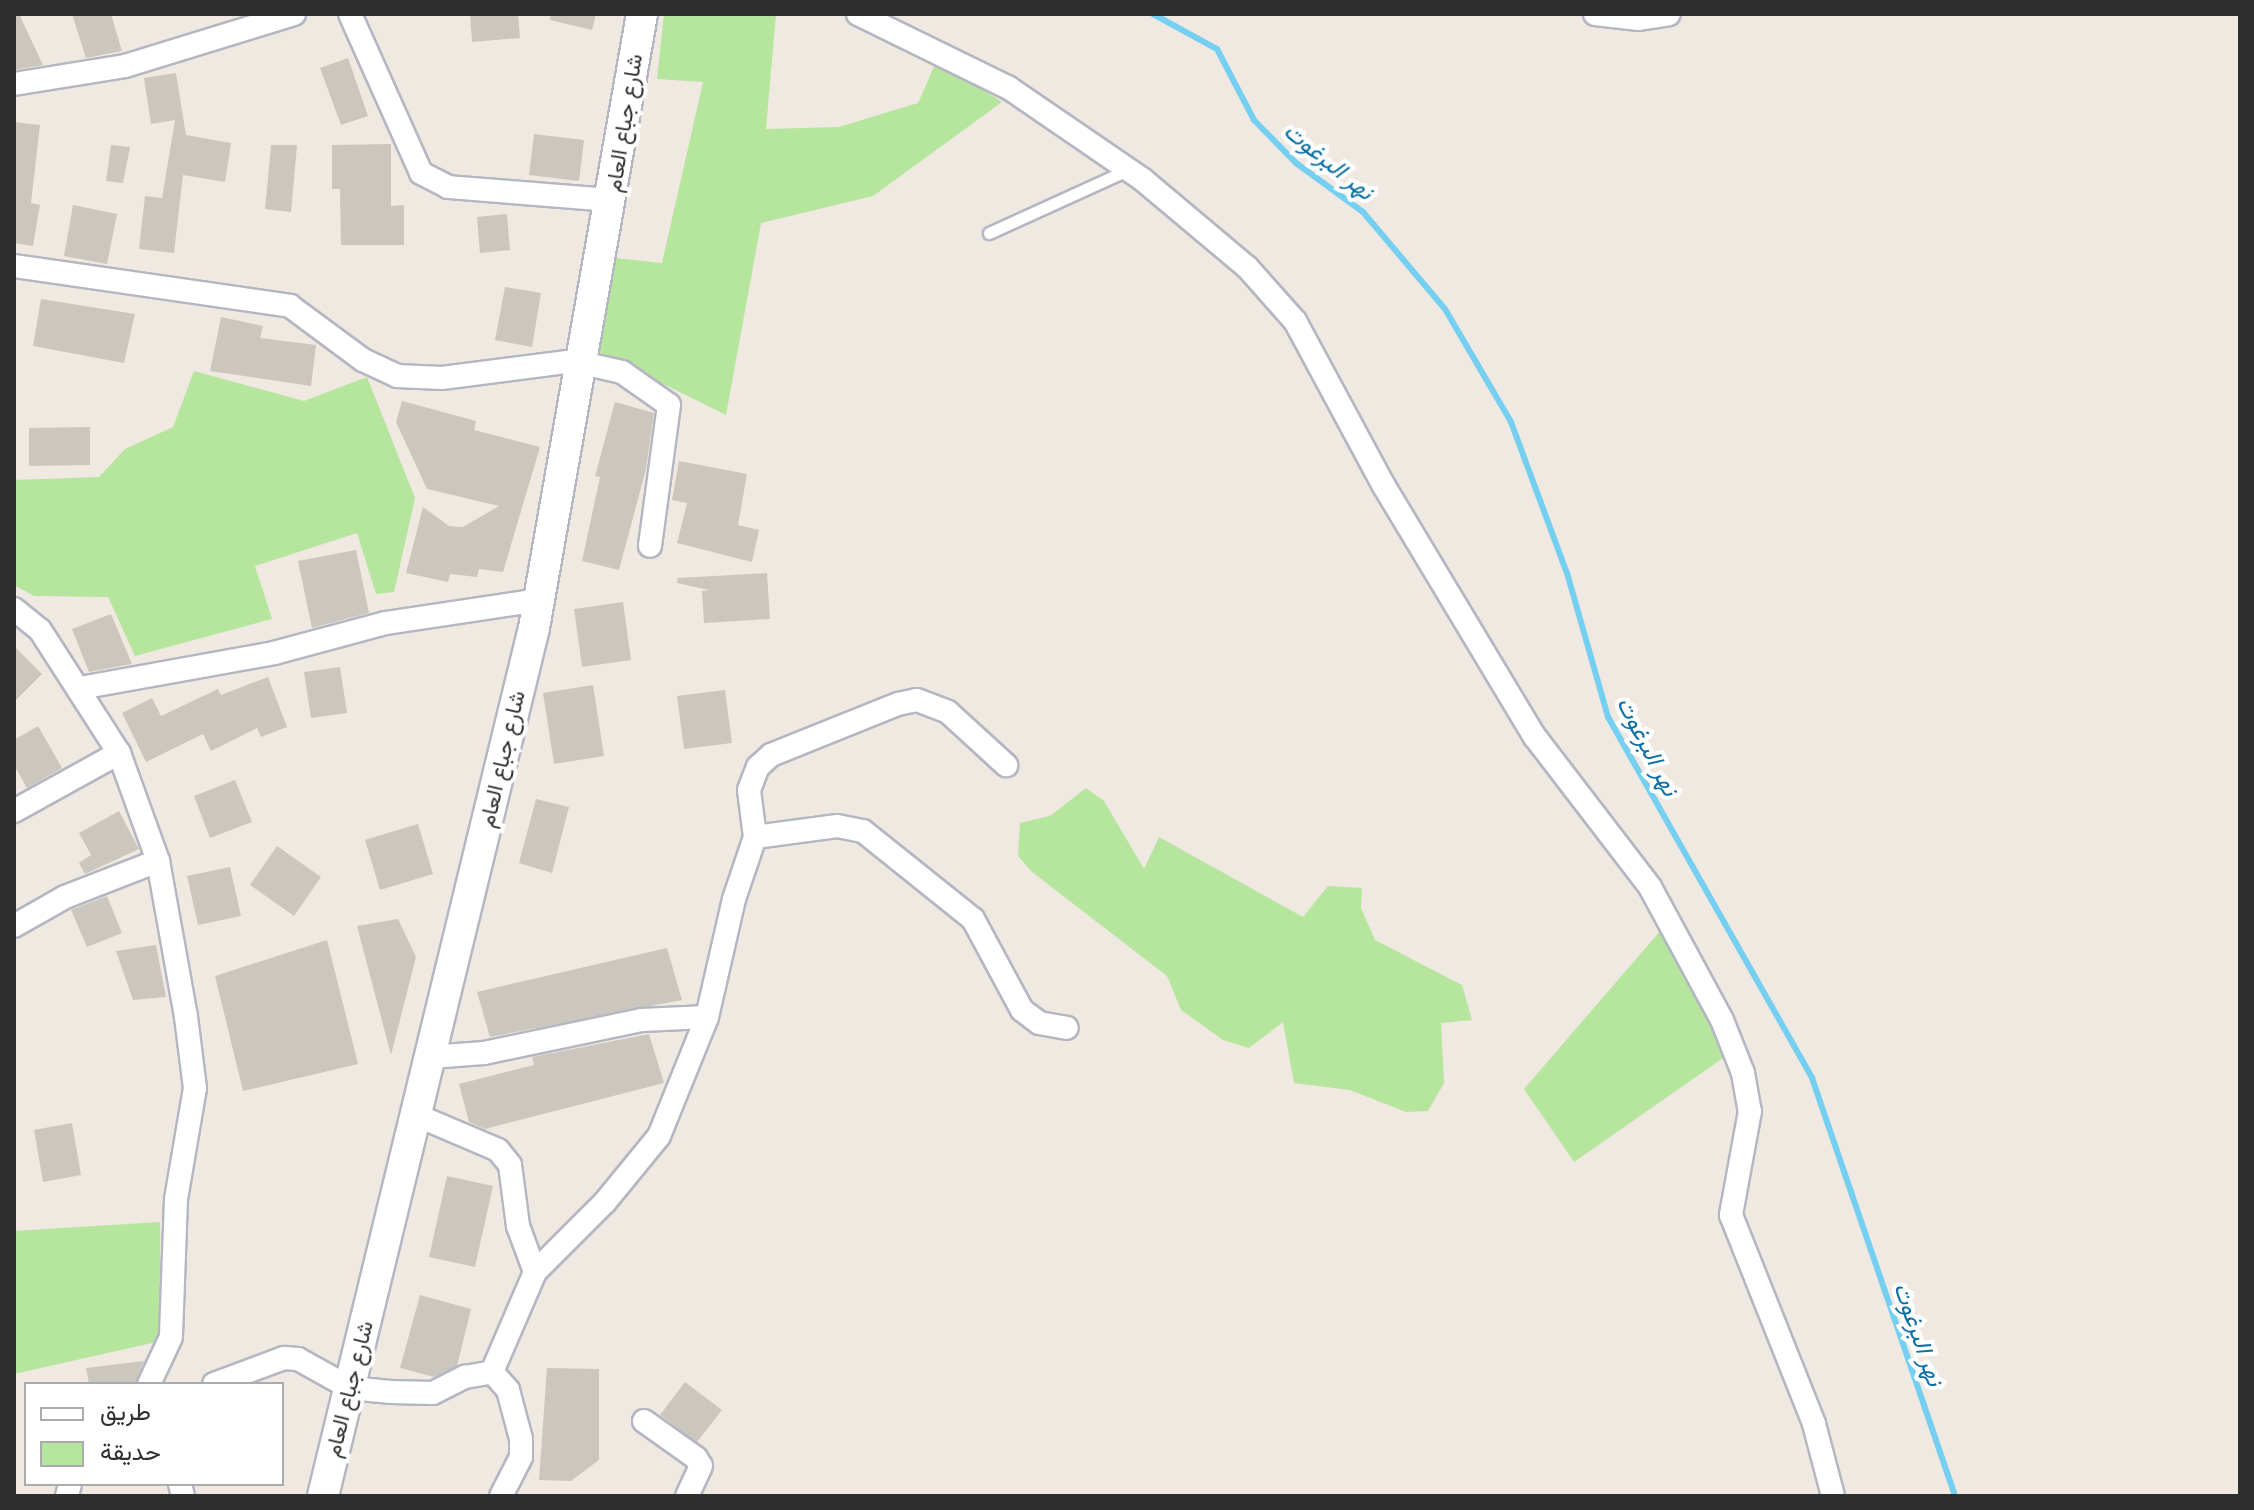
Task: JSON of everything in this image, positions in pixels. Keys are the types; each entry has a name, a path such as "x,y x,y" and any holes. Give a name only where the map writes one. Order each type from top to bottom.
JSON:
{"main road":[{"name":"شارع جباع العام","path":"323,1496 539,600 642,14"}],"street":[{"path":"14,84 125,66 294,14"},
{"path":"350,14 421,173 448,187 611,200"},
{"path":"858,14 998,82 1128,169 1247,267 1295,321 1328,373 1384,486 1535,737 1650,887 1692,960 1738,1060 1750,1111 1731,1215 1814,1424 1833,1496"},
{"path":"1595,14 1639,19 1669,14"},
{"path":"14,266 290,306 363,360 397,376 442,378 582,361 622,372 669,405 650,546"},
{"path":"80,688 274,653 386,623 539,600"},
{"path":"14,609 40,630 119,753 158,861 195,1088 176,1199 171,1337 150,1382"},
{"path":"492,1372 535,1272 605,1202 659,1136 707,1017 734,899 755,837 749,790 764,761 898,704 917,700 948,712 1006,765"},
{"path":"14,811 119,753"},
{"path":"755,837 837,826 863,831 973,919 1022,1010 1039,1023 1067,1028"},
{"path":"14,926 65,897 158,861"},
{"path":"430,1057 484,1053 642,1020 707,1017"},
{"path":"416,1115 498,1150 510,1165 518,1226 535,1272"},
{"path":"219,1382 284,1358 298,1359 350,1388 433,1393 465,1377 492,1372"},
{"path":"492,1372 508,1390 521,1439 521,1457 501,1496"},
{"path":"644,1421 696,1458 701,1466 687,1496"}],"lane":[{"path":"989,233 1128,169"}],"green space":[{"path":"664,14 776,14 766,129 839,127 918,103 937,60 1002,102 873,196 761,223 726,415 599,352 615,258 662,263 703,82 657,79"},
{"path":"194,371 304,401 367,377 415,498 394,592 376,594 357,533 255,566 272,619 135,656 108,597 34,596 14,585 14,480 99,477 125,449 173,427"},
{"path":"1086,788 1104,801 1144,869 1159,837 1303,917 1328,886 1362,888 1361,908 1375,940 1462,985 1472,1020 1441,1023 1444,1083 1428,1111 1406,1112 1350,1090 1294,1083 1283,1022 1249,1048 1223,1040 1181,1010 1167,976 1032,872 1018,856 1020,823 1050,816"},
{"path":"1661,930 1726,1056 1574,1162 1524,1089"},
{"path":"160,1222 161,1341 14,1374 14,1231"}],"building":[{"path":"14,14 19,14 43,65 14,70"},
{"path":"72,14 111,14 122,51 86,58"},
{"path":"470,14 518,14 520,38 472,42"},
{"path":"551,14 596,14 592,30 550,20"},
{"path":"348,58 368,116 341,125 320,68"},
{"path":"176,73 186,135 231,143 225,182 183,175 174,253 139,249 145,196 162,198 175,120 151,124 144,78"},
{"path":"14,122 40,125 31,203 40,205 33,246 14,243"},
{"path":"534,134 584,140 579,181 529,175"},
{"path":"391,144 391,206 404,205 404,245 341,245 340,189 332,189 332,145"},
{"path":"111,145 130,147 123,183 106,181"},
{"path":"271,145 297,145 291,212 265,209"},
{"path":"73,205 117,214 107,264 64,256"},
{"path":"507,214 510,250 480,253 477,217"},
{"path":"505,287 541,293 532,347 495,340"},
{"path":"41,299 135,314 124,363 33,346"},
{"path":"221,317 263,326 260,338 316,345 311,386 210,371"},
{"path":"402,401 476,421 474,430 540,447 503,572 479,569 477,577 450,574 448,582 406,573 423,507 449,526 463,527 499,506 427,489 396,422"},
{"path":"615,402 654,413 646,469 619,570 582,561 600,477 595,476"},
{"path":"90,427 90,465 29,466 29,428"},
{"path":"679,461 747,474 738,525 759,530 752,562 677,543 687,503 672,500"},
{"path":"356,550 369,613 312,628 298,561"},
{"path":"767,573 770,619 704,623 702,591 709,590 677,583 678,578"},
{"path":"623,602 631,660 582,667 574,609"},
{"path":"111,614 132,664 89,672 72,629"},
{"path":"14,646 42,674 14,702"},
{"path":"340,667 347,713 311,718 304,672"},
{"path":"268,677 287,727 261,737 257,728 211,751 203,734 146,762 122,713 152,698 161,716 218,689 221,695"},
{"path":"593,685 604,756 554,764 543,693"},
{"path":"725,690 732,743 684,749 677,696"},
{"path":"38,726 62,768 27,788 14,765 14,740"},
{"path":"235,780 252,822 210,838 194,796"},
{"path":"536,799 569,807 552,873 519,863"},
{"path":"119,811 139,849 85,874 79,863 91,855 79,833"},
{"path":"418,824 433,874 380,890 365,840"},
{"path":"277,846 321,877 294,916 250,885"},
{"path":"230,867 241,916 198,925 187,876"},
{"path":"107,896 122,933 87,947 71,910"},
{"path":"398,919 416,957 391,1055 357,926"},
{"path":"327,940 358,1064 243,1091 215,976"},
{"path":"156,945 166,997 133,1000 116,951"},
{"path":"667,948 682,1000 490,1037 477,992"},
{"path":"649,1034 664,1083 485,1129 469,1122 459,1084 534,1065 532,1057"},
{"path":"72,1123 81,1175 43,1182 34,1130"},
{"path":"447,1176 493,1186 475,1267 429,1257"},
{"path":"420,1295 471,1309 457,1366 434,1377 400,1368"},
{"path":"144,1361 136,1382 89,1382 86,1368"},
{"path":"547,1368 599,1369 599,1460 571,1481 539,1480"},
{"path":"685,1382 722,1410 697,1442 660,1415"}],"waterway":[{"name":"نهر البرغوت","path":"1153,14 1217,49 1254,120 1296,163 1363,212 1445,309 1511,422 1567,573 1608,717 1812,1078 1955,1496"}]}
